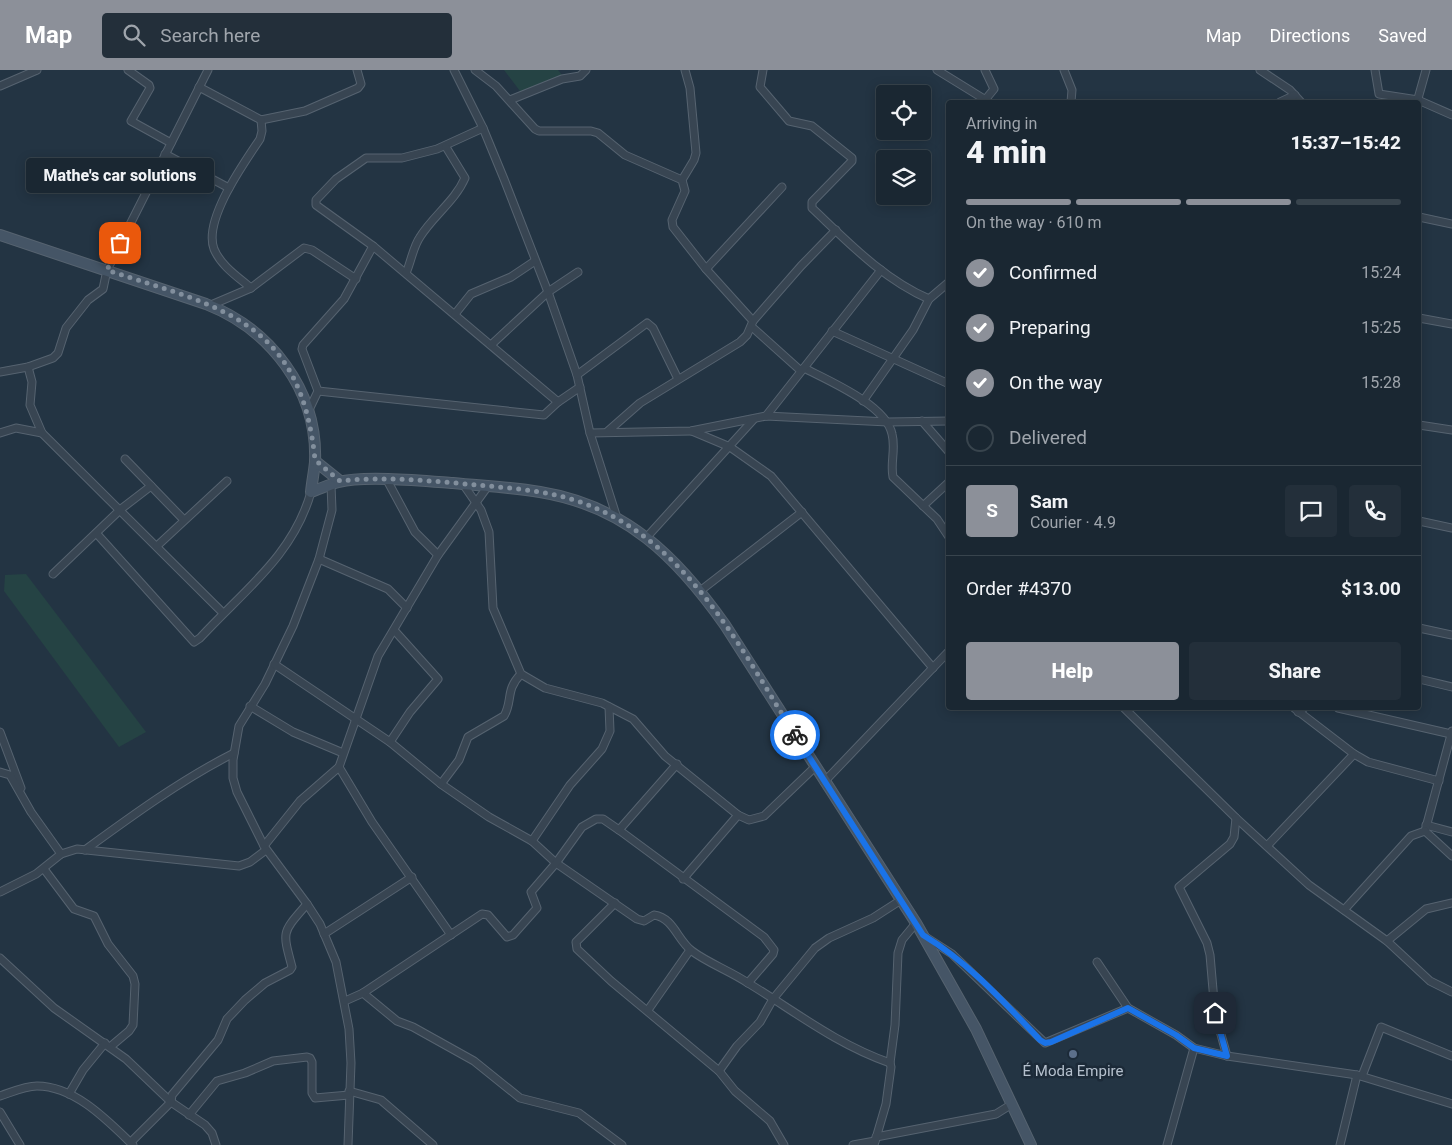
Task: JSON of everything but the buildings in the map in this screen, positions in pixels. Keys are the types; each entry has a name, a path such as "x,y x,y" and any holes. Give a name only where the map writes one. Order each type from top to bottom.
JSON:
{"street":[{"path":"0,86 37,70"},
{"path":"128,70 149,84 150,88 131,121 171,144"},
{"path":"0,372 28,367 53,358 58,352 66,328 88,300 103,289 107,270 208,70"},
{"path":"199,87 261,120 305,110 358,88 361,84 357,70"},
{"path":"454,70 483,128 548,292 577,375 590,433 618,518"},
{"path":"474,70 496,86 539,131 591,130 598,133 626,155 682,180 686,191 672,220 673,227 752,324 803,370 863,400 888,422 894,447 893,477 937,519 946,532"},
{"path":"510,100 562,79 580,76 586,70"},
{"path":"682,180 696,153 690,88 685,70"},
{"path":"763,70 760,87 789,121 812,126 852,158 852,161 811,205 836,230 903,288 929,299"},
{"path":"937,70 985,100"},
{"path":"985,70 994,89 988,100"},
{"path":"1064,70 1072,90 1070,100"},
{"path":"1260,70 1299,100"},
{"path":"1374,70 1379,94 1412,100"},
{"path":"1417,100 1426,70"},
{"path":"1284,100 1295,95"},
{"path":"1421,103 1452,115"},
{"path":"251,288 225,266 214,248 212,240 216,218 229,188 260,139 262,131 261,120"},
{"path":"483,128 446,147 402,158 366,158 336,179 316,200 318,207 374,246 558,402"},
{"path":"406,273 413,258 418,239 458,190 465,178 446,147"},
{"path":"165,154 229,188"},
{"path":"706,269 782,187"},
{"path":"1421,217 1452,224"},
{"path":"608,432 640,403 740,342 752,324 836,230"},
{"path":"0,235 210,305 244,323 269,344 297,383 308,413 315,460 311,492 300,524 279,558 194,642 97,534"},
{"path":"308,413 318,391 302,349 303,345 344,299 374,246"},
{"path":"210,305 251,288 304,248 312,250 356,279"},
{"path":"455,314 471,294 511,277 535,261"},
{"path":"766,416 881,270"},
{"path":"492,345 548,292 578,272"},
{"path":"863,400 912,330 929,299 946,285"},
{"path":"1421,318 1452,324"},
{"path":"577,375 647,323 653,328 678,380"},
{"path":"832,331 946,383"},
{"path":"28,367 32,382 30,405 42,434 121,509 223,613"},
{"path":"318,391 544,415 558,402 580,387"},
{"path":"590,433 691,431 766,416 888,422 946,420"},
{"path":"646,538 755,418"},
{"path":"922,421 946,449"},
{"path":"1421,425 1452,430"},
{"path":"0,433 16,428 42,434"},
{"path":"691,431 730,447 771,476 933,668"},
{"path":"125,459 184,520"},
{"path":"315,460 336,483"},
{"path":"311,492 336,483 387,480 488,486 557,495 618,518 670,556 700,591 725,625 916,923 976,1029 1031,1145"},
{"path":"387,480 415,532 438,555"},
{"path":"157,546 227,481"},
{"path":"336,483 332,510 319,559 292,626 274,664 239,726 234,753 233,778 237,792 265,848 307,904 324,934 336,962 350,1038 348,1145"},
{"path":"463,484 481,510 489,532 493,608 521,674 545,688 592,700 633,719 665,756 738,815 749,820 764,816 815,767"},
{"path":"923,506 946,485"},
{"path":"53,574 121,509 151,486"},
{"path":"0,892 44,869 61,854 77,849 238,866 250,862 265,848 300,801 339,767 373,667 438,555 474,502 488,486"},
{"path":"700,591 802,512"},
{"path":"1421,521 1452,528"},
{"path":"319,559 388,589 407,608"},
{"path":"1421,628 1452,636"},
{"path":"390,742 410,712 438,679 394,630"},
{"path":"824,782 946,655"},
{"path":"274,664 390,742 441,784 489,818 532,841 556,863 640,920 644,921 654,915 667,920 690,950 748,983 833,1039 866,1055 890,1063"},
{"path":"441,784 459,760 468,737 504,716 507,711 510,687 521,674"},
{"path":"1421,680 1452,687"},
{"path":"250,706 293,732 344,753"},
{"path":"532,841 570,785 602,749 610,731 610,707"},
{"path":"1126,710 1236,818 1309,885 1387,941 1430,981 1452,992"},
{"path":"1300,710 1354,754 1374,765 1439,781"},
{"path":"1346,710 1451,737 1425,828"},
{"path":"0,732 30,812"},
{"path":"85,850 150,802 198,772 234,753"},
{"path":"1267,846 1354,754"},
{"path":"619,830 677,764"},
{"path":"339,767 372,822 451,935"},
{"path":"0,772 10,775 30,812 61,854"},
{"path":"683,879 738,815"},
{"path":"1227,1056 1215,1013 1210,955 1207,943 1180,887 1230,844 1234,837 1236,818"},
{"path":"344,1001 363,993 485,913 507,937 513,935 537,908 531,892 588,823 602,819 764,937 774,950 773,954 748,983"},
{"path":"1425,828 1452,856"},
{"path":"1344,910 1411,836 1425,828 1452,832"},
{"path":"44,869 74,909 94,916 100,924 108,944 133,976 136,984 133,1025 129,1031 108,1045 83,1070 69,1094"},
{"path":"324,934 412,877"},
{"path":"719,1071 737,1046 760,1022 773,999 822,942 864,923 901,900"},
{"path":"615,903 575,945 611,981 719,1071 735,1091 770,1121 784,1145"},
{"path":"1387,941 1426,909 1452,903"},
{"path":"0,1096 36,1086 69,1094 114,1127 132,1144 171,1102 172,1095 218,1040 227,1020 255,990 290,970 292,967 285,944 286,928 307,904"},
{"path":"875,1141 886,1104 891,1067 898,954 902,940 916,923"},
{"path":"923,935 944,948 964,964 1045,1043 1128,1008"},
{"path":"648,1010 690,950"},
{"path":"0,958 54,1008 108,1045 135,1066 171,1102 209,1128 216,1145"},
{"path":"1097,962 1128,1008 1176,1035 1194,1048 1227,1056 1359,1076 1452,1104"},
{"path":"363,993 397,1021 413,1027 474,1061 520,1098 578,1113 622,1145"},
{"path":"1340,1145 1359,1076 1381,1027 1452,1056"},
{"path":"1167,1145 1194,1048"},
{"path":"190,1115 217,1081 245,1073 273,1061 307,1057 312,1062 312,1092 316,1098 349,1093 381,1100 433,1145"},
{"path":"853,1145 996,1114 1012,1104"},
{"path":"0,1112 20,1145"}],"green space":[{"path":"504,70 558,70 562,75 523,95"},
{"path":"26,574 146,732 119,747 4,591 5,575"}],"way so far":[{"path":"120,243 107,270 217,308 244,323 269,344 290,369 303,396 312,432 315,460 340,481 368,479 443,482 519,489 557,495 575,500 618,518 655,544 670,556 706,598 795,735"}],"place":[{"name":"Mathe's car solutions","path":"120,243"},
{"name":"É Moda Empire","path":"1073,1054"}],"route":[{"path":"795,735 923,935 944,948 970,970 1040,1040 1045,1043 1051,1042 1128,1008 1176,1035 1194,1048 1227,1056 1215,1013"}]}
